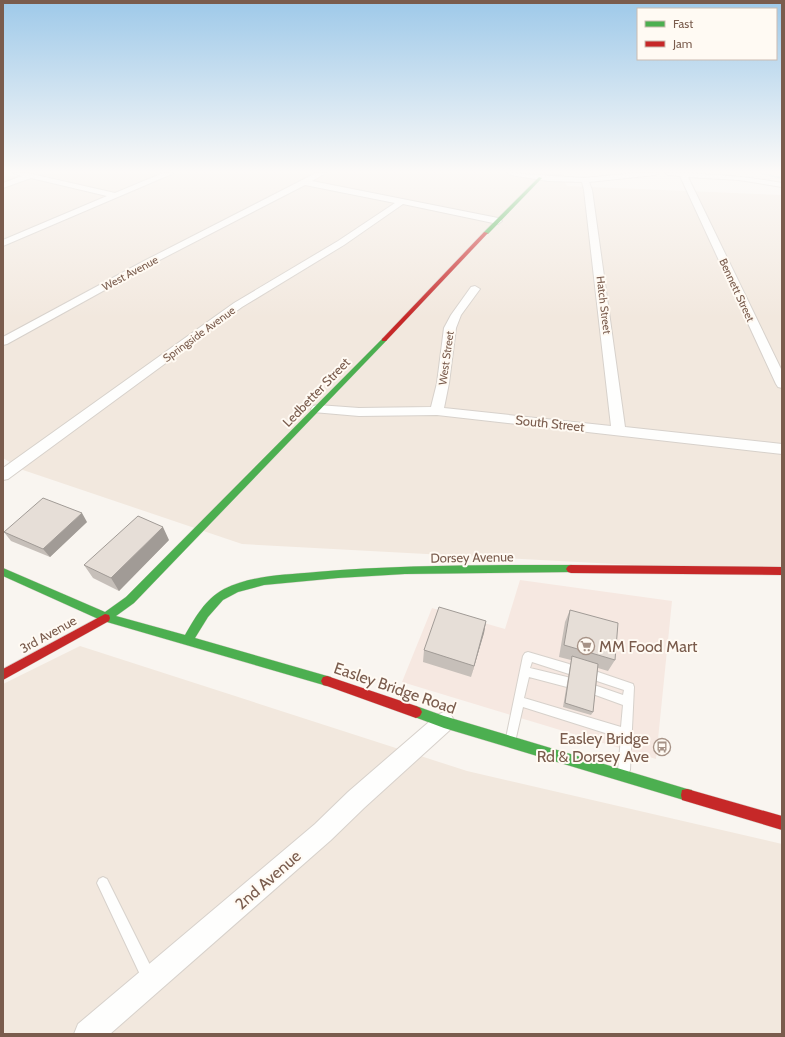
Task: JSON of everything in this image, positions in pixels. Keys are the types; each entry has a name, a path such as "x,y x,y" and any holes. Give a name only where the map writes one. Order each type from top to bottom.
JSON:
{"main road":[{"name":"Ledbetter Street","path":"106,617 130,600 318,409 498,222"},
{"name":"Dorsey Avenue","path":"188,640 209,606 219,598 231,590 269,581 331,574 457,570 672,569 782,571"},
{"name":"Easley Bridge Road","path":"3,572 106,617 312,676 444,722 510,740 782,823"},
{"name":"3rd Avenue","path":"3,674 106,617"}],"street":[{"path":"3,244 56,221"},
{"name":"West Avenue","path":"3,342 147,263 228,221"},
{"name":"Springside Avenue","path":"3,476 238,305 341,243 373,221"},
{"name":"Hatch Street","path":"593,221 620,431"},
{"name":"Bennett Street","path":"705,221 782,384"},
{"name":"West Street","path":"437,411 450,328 456,316 475,289"},
{"name":"South Street","path":"318,409 359,412 437,411 782,449"},
{"name":"2nd Avenue","path":"88,1034 323,832 356,800 444,722"}],"lane":[{"path":"510,740 528,656 569,669"},
{"path":"525,671 567,682"},
{"path":"595,676 629,686 624,775"},
{"path":"594,690 628,702"},
{"path":"518,701 626,734"},
{"path":"103,883 150,980"}],"shaded area":[{"path":"3,221 782,221 782,573 242,544 23,470 3,458"},
{"path":"520,580 672,601 656,759 402,682 432,608 505,629"},
{"path":"80,646 467,771 782,844 782,1034 3,1034 3,684"}],"building":[{"path":"43,498 82,513 43,549 4,532"},
{"path":"138,516 163,527 111,578 84,565"},
{"path":"439,607 486,621 474,666 424,650"},
{"path":"570,610 618,623 615,660 564,645"},
{"name":"MM Food Mart","path":"572,656 598,664 593,712 565,703"}],"traffic: fast":[{"path":"486,233 497,221"},
{"path":"105,618 130,600 384,340"},
{"path":"188,640 204,614 214,602 226,593 244,585 254,583 371,572 571,569"},
{"path":"3,572 106,617 327,681"},
{"path":"416,712 444,722 687,795"}],"traffic: jam":[{"path":"384,340 486,233"},
{"path":"571,569 782,571"},
{"path":"3,675 105,618"},
{"path":"327,681 416,712"},
{"path":"687,795 782,823"}],"place":[{"name":"MM Food Mart","path":"586,646"},
{"name":"Easley Bridge Rd & Dorsey Ave","path":"662,747"}]}
